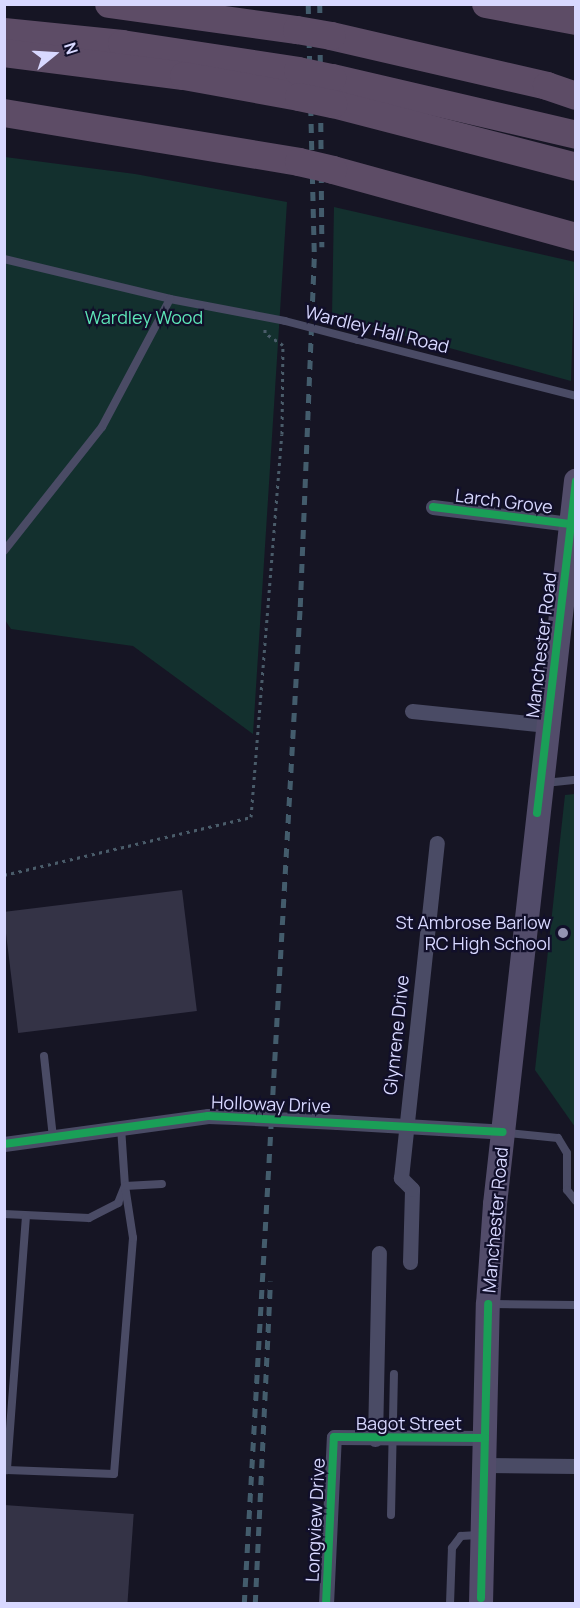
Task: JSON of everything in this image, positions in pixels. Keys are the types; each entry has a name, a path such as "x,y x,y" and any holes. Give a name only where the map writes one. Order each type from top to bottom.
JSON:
{"highway":[{"path":"109,4 331,36 547,86 576,96"},
{"path":"486,4 576,21"},
{"path":"4,32 122,44 332,91 576,167"},
{"path":"4,53 184,76 299,84"},
{"path":"547,86 576,85"},
{"path":"332,91 441,103 576,135"},
{"path":"441,103 508,134 576,154"},
{"path":"4,113 299,162 575,236"}],"main road":[{"name":"Manchester Road","path":"481,1604 488,1304 503,1132 576,481"}],"street":[{"name":"Larch Grove","path":"434,507 570,524"},
{"path":"412,711 547,724"},
{"name":"Glynrene Drive","path":"410,1262 412,1189 401,1178 437,843"},
{"name":"Holloway Drive","path":"4,1144 53,1140 121,1126 208,1116 503,1132"},
{"path":"375,1438 380,1253"},
{"name":"Bagot Street","path":"334,1437 485,1438"},
{"name":"Longview Drive","path":"326,1604 334,1437"},
{"path":"484,1465 576,1466"}],"lane":[{"name":"Wardley Hall Road","path":"4,259 170,299 267,316 576,396"},
{"path":"4,551 102,427 170,299"},
{"path":"541,784 576,780"},
{"path":"44,1056 53,1140"},
{"path":"26,1216 7,1470 114,1474 133,1238 125,1186 121,1126"},
{"path":"503,1132 558,1138 567,1153 567,1190 576,1200"},
{"path":"125,1186 162,1184"},
{"path":"4,1214 89,1218 118,1203 125,1186"},
{"path":"488,1304 576,1305"},
{"path":"391,1515 394,1374"},
{"path":"450,1604 454,1543 461,1536 483,1535"}],"path":[{"path":"4,875 251,817 282,434 284,345 265,333 267,316"}],"green space":[{"name":"Wardley Wood","path":"5,157 135,174 287,202 253,734 133,646 11,629 5,620"},
{"path":"334,207 575,262 571,381 332,316"},
{"path":"576,794 575,1127 535,1070 565,795"}],"building":[{"path":"182,890 197,1011 18,1033 4,912"},
{"path":"4,1505 134,1514 127,1604 4,1604"}],"railway":[{"path":"244,1604 300,607 314,252 308,4"},
{"path":"320,4 322,247"},
{"path":"255,1604 270,1281"}],"cycle path":[{"path":"537,813 576,481"},
{"path":"433,507 570,524"},
{"path":"4,1144 208,1116 503,1132"},
{"path":"481,1598 488,1304"},
{"path":"326,1604 334,1437 485,1438"}],"place":[{"name":"St Ambrose Barlow RC High School","path":"563,933"}]}
